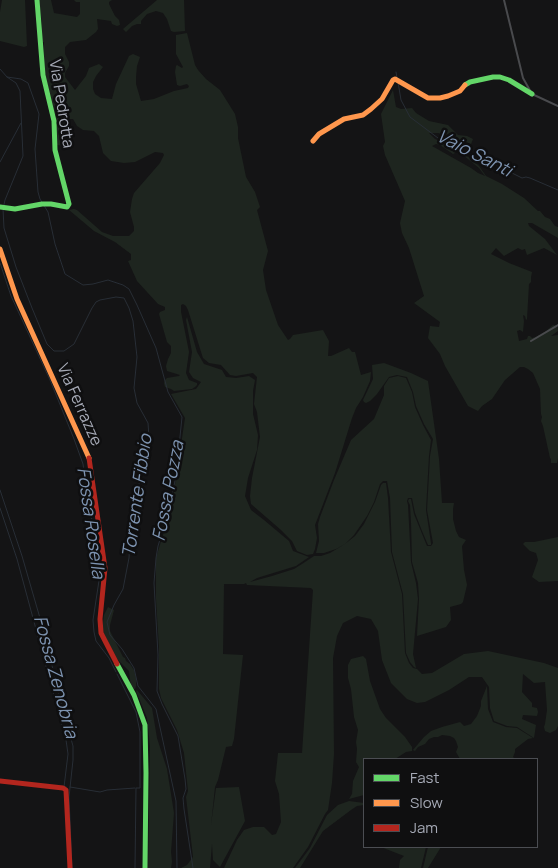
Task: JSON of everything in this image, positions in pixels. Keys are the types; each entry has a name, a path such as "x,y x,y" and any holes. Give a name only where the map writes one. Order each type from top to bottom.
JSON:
{"street":[{"name":"Via Pedrotta","path":"0,207 15,209 32,205 51,204 67,207 69,204 55,150 54,121 43,75 37,0"},
{"path":"504,0 523,78 532,94"},
{"path":"313,141 319,134 344,119 363,115 371,109 382,99 393,80 428,98 440,98 460,91 470,82 494,76 509,80 532,94 558,106"},
{"name":"Via Ferrazze","path":"0,249 17,299 90,460 105,568 100,619 101,633 134,695 145,725 145,868"},
{"path":"531,341 558,325"},
{"path":"0,781 63,788 66,790 70,868"}],"shaded area":[{"path":"2,0 25,0 27,46 24,47 0,41"},
{"path":"39,0 51,0 54,13 77,17 80,14 80,2 74,0 112,0 109,4 120,25 117,26 112,24 111,21 97,19 98,29 96,32 86,40 70,42 65,47 69,66 65,77 75,90 86,76 89,68 99,64 103,67 93,82 95,94 101,98 112,99 116,84 129,56 133,54 140,57 137,66 136,84 141,101 154,99 188,88 187,84 177,85 175,72 177,65 183,67 176,54 176,35 187,33 195,65 206,79 220,90 235,114 246,177 255,192 260,207 257,210 268,251 263,270 266,290 278,325 288,340 293,335 323,330 329,341 328,356 349,348 352,352 355,352 361,375 371,372 370,381 352,418 335,473 315,525 317,538 313,554 307,555 297,551 292,541 251,504 252,478 260,437 257,412 254,404 257,377 253,373 236,376 230,375 221,365 209,363 203,358 188,310 183,304 181,305 181,312 189,352 186,373 189,380 197,383 197,385 192,389 174,391 165,387 164,383 167,378 180,375 167,371 166,366 171,353 171,346 167,342 159,314 165,310 165,307 158,304 137,281 128,261 131,260 131,254 115,242 94,231 69,210 77,210 102,232 113,236 129,236 134,231 130,212 134,193 160,163 164,155 163,153 155,152 135,162 111,161 103,153 99,136 94,131 83,130 77,126 73,119 68,119 72,135 70,144 67,146 56,145 55,118 44,69 44,42 42,42"},
{"path":"157,0 184,0 185,31 171,31 163,13 156,11 147,14 141,21 141,24 132,26 126,32 123,29"},
{"path":"393,90 396,107 401,109 412,108 416,113 429,121 448,125 458,135 473,139 471,144 438,133 429,133 435,139 470,158 479,166 486,176 524,198 558,227 558,238 532,223 528,223 545,239 557,255 544,248 527,255 525,249 518,248 504,256 496,248 491,254 532,272 529,284 527,319 523,315 523,332 517,331 519,341 527,339 528,336 536,337 553,325 557,326 558,331 551,336 558,335 557,463 551,463 541,421 540,389 533,373 524,367 520,367 505,380 492,399 478,411 468,406 440,354 428,338 430,326 439,327 440,322 414,303 424,296 409,248 402,233 400,223 405,201 385,155 381,114","holes":["440,145 453,154 457,152 463,155 479,168 485,176 432,146"]},
{"path":"187,317 197,352 204,364 222,370 226,377 249,376 255,380 253,414 258,435 257,450 248,478 245,496 251,510 289,541 293,551 309,557 296,566 250,582 294,569 314,556 330,553 345,544 355,536 364,524 381,485 386,483 391,552 402,594 405,653 413,668 422,674 432,673 464,654 488,651 544,663 558,668 558,726 556,730 550,733 545,731 544,727 547,710 545,682 534,683 523,674 522,692 532,703 532,707 537,708 538,712 537,716 523,715 522,719 536,725 534,738 517,727 507,726 494,721 490,708 489,687 482,677 469,677 425,702 417,703 407,699 391,683 382,660 378,631 371,619 357,616 343,623 337,636 333,658 334,754 328,810 308,847 293,868 224,868 237,840 244,830 253,827 264,827 272,835 276,834 281,822 279,794 275,781 278,753 302,753 313,590 311,588 247,585 246,583 224,584 223,654 243,655 234,739 232,746 226,747 215,787 211,825 216,788 239,787 245,821 220,867 213,860 212,844 210,868 181,868 187,865 193,857 186,797 188,791 184,753 177,730 161,698 159,689 156,558 172,505 185,418 171,394 196,389 201,382 193,378 189,372 192,352"},
{"path":"384,363 428,381 439,459 442,503 454,503 453,519 456,531 459,537 466,540 462,546 467,585 463,602 450,607 451,620 446,627 417,636 418,583 412,562 410,505 408,501 411,499 414,514 427,546 431,546 433,543 427,510 430,456 433,439 416,406 407,377 397,375 389,377 370,401 364,402 363,400 373,379 372,365"},
{"path":"398,376 406,378 412,392 415,407 431,440 426,510 431,545 428,545 422,531 412,498 408,498 407,501 411,562 418,599 413,654 416,668 410,662 406,653 403,594 392,552 390,498 387,481 383,481 380,484 367,516 354,535 345,544 336,549 324,553 316,553 319,541 318,524 320,517 351,440 374,419 384,395 384,386 389,378"},
{"path":"558,537 558,581 539,582 532,577 538,560 536,553 530,551 523,544 525,542"},
{"path":"108,607 114,610 110,631 123,657 134,670 136,678 135,689 131,688 129,671 117,659 102,630 104,615"},
{"path":"363,656 366,659 370,681 380,709 386,718 405,737 412,747 412,751 406,752 397,758 363,758 363,795 349,799 352,794 353,781 359,767 356,762 358,730 348,678 348,665 351,659"},
{"path":"487,686 488,709 493,722 506,727 517,728 533,738 528,739 515,749 514,758 459,758 456,752 458,747 454,738 442,735 429,739 415,751 413,750 431,731 460,722 464,726 471,724 477,716"},
{"path":"137,690 152,708 157,738 167,769 174,813 171,868 148,868 150,746 147,718"},
{"path":"349,801 363,803 363,805 357,806 323,831 300,868 295,868 310,848 327,815 338,805"},
{"path":"384,848 426,848 421,868 399,868 400,860 404,856"},
{"path":"428,848 440,848 428,868 423,868"}],"waterway":[{"name":"Torrente Fibbio","path":"0,69 16,83 20,91 23,156 5,200 3,209 4,228 16,267 47,344 54,351 64,351 74,344 92,308 100,300 116,297 124,298 133,321 137,357 134,388 137,403 148,423 149,437 131,522 129,558 123,589 107,622 110,635 134,668 138,686 156,709 176,801 177,868"},
{"name":"Vaio Santi","path":"396,72 397,78"},
{"name":"Fossa Pozza","path":"7,77 21,79 28,83 39,114 35,149 38,192 48,212 55,244 65,274 83,285 108,280 129,289 156,348 168,392 182,417 176,476 169,510 158,546 154,583 158,655 157,691 178,736 186,789 183,798 184,809 193,868"},
{"name":"Vaio Santi","path":"398,82 401,100 410,117 442,141 476,155 522,178 530,178 558,190"},
{"name":"Fossa Rosella","path":"0,162 21,123"},
{"name":"Fossa Rosella","path":"0,263 11,296 50,380 83,464 100,574 93,620 94,632 96,641 109,658 116,672"},
{"name":"Fossa Zenobria","path":"0,490 42,625 73,746 69,797 72,868"},
{"path":"0,508 17,559 66,740 68,754 64,787 66,787"},
{"name":"Fossa Rosella","path":"117,674 136,712 140,732 140,788 136,788 135,868"},
{"path":"70,787 100,792 135,788"}],"traffic: fast":[{"path":"0,207 15,209 42,204 67,207 69,204 55,150 54,121 43,75 37,0"},
{"path":"465,85 470,82 500,77 509,80 532,94"},
{"path":"117,664 134,695 145,725 145,868"}],"traffic: slow":[{"path":"313,141 319,134 344,119 363,115 371,109 382,99 395,79 428,98 448,96 460,91 465,85"},
{"path":"0,249 17,299 89,458"}],"traffic: jam":[{"path":"89,458 105,568 100,619 101,633 117,664"},
{"path":"0,781 63,788 66,790 70,868"}]}
